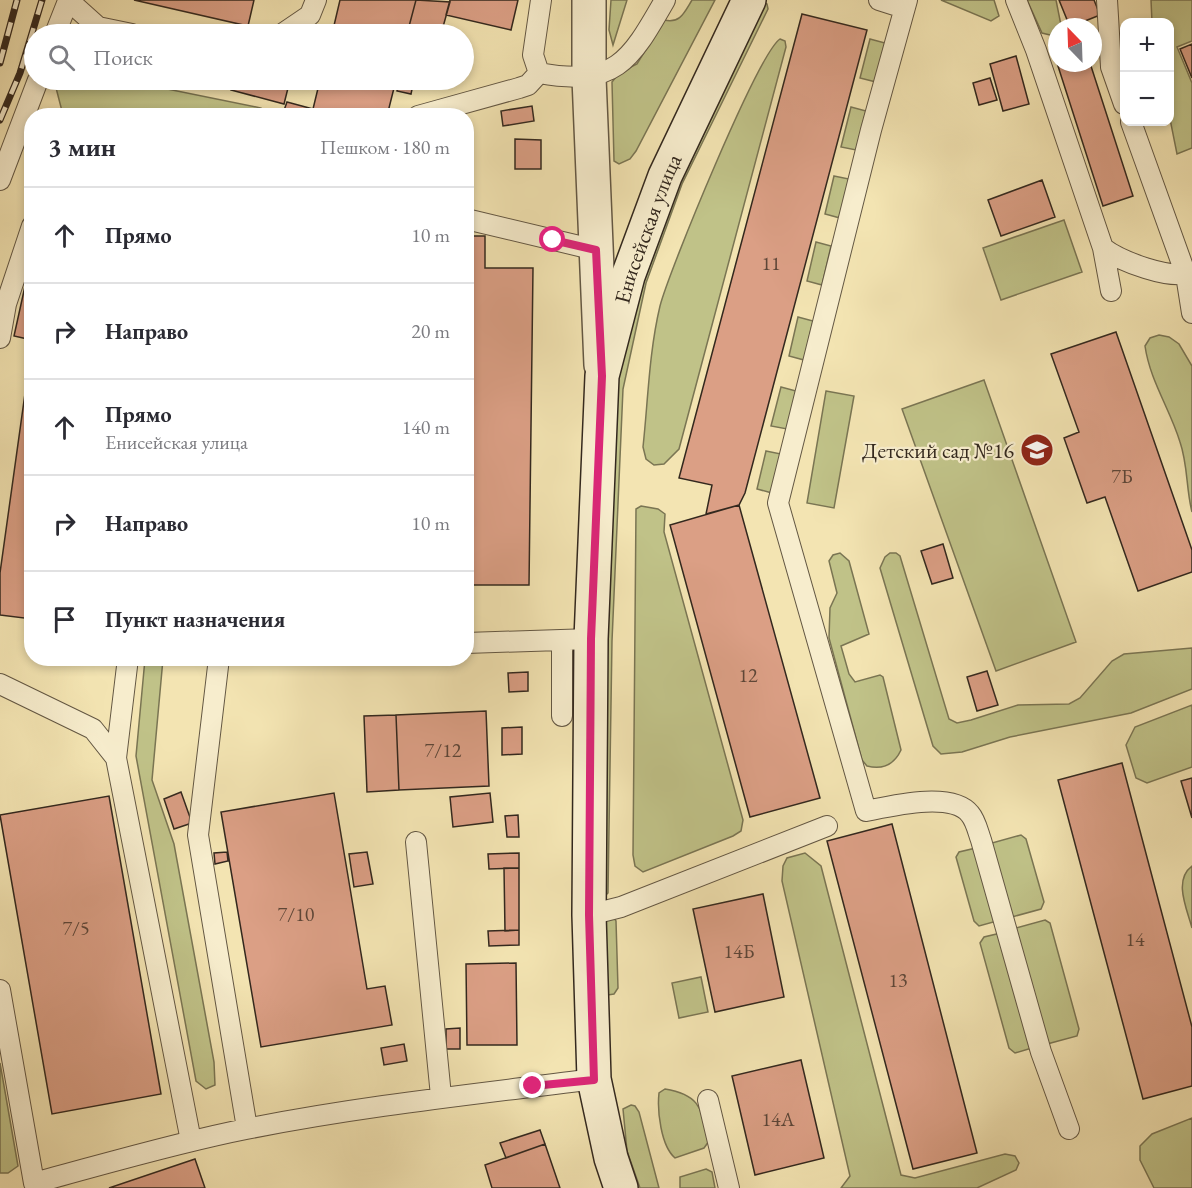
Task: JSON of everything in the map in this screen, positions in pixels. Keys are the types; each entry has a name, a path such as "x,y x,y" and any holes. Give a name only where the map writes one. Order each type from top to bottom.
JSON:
{"main road":[{"path":"589,0 589,78 602,376"},
{"name":"Енисейская улица","path":"621,1188 611,1158 594,1080 577,639 602,376 628,276 665,176 749,0"}],"lane":[{"path":"59,24 68,0 95,24"},
{"path":"297,24 310,15 315,0"},
{"path":"539,73 533,55 541,0"},
{"path":"539,73 589,78 629,58 665,0"},
{"path":"879,0 905,4 778,503 866,811 936,802 965,808 971,815 981,840 1041,1052 1069,1129"},
{"path":"1016,0 1036,50 1103,248 1111,291"},
{"path":"1107,0 1111,67 1120,91"},
{"path":"446,108 528,85 539,73"},
{"path":"27,108 34,90"},
{"path":"0,180 24,117"},
{"path":"1133,126 1189,274 1192,313"},
{"path":"474,221 596,250"},
{"path":"1103,248 1116,258 1149,269 1189,274"},
{"path":"0,338 6,304 24,250"},
{"path":"474,644 577,639 562,716"},
{"path":"127,666 116,758 191,1141"},
{"path":"218,666 198,835 248,1128"},
{"path":"0,684 93,729 116,758"},
{"path":"589,915 621,907 827,826"},
{"path":"417,842 441,1096"},
{"path":"0,990 34,1183 248,1128 441,1096 594,1080"},
{"path":"708,1100 729,1188"}],"green space":[{"path":"611,0 627,0 613,45 609,30"},
{"path":"692,0 715,0 636,151 630,159 619,164 614,161 612,82 619,73 637,64 664,20 678,19"},
{"path":"941,0 994,0 999,16 991,21"},
{"path":"1027,0 1056,0 1060,18 1048,18 1048,34 1042,33"},
{"path":"1151,0 1192,0 1192,41 1177,47 1192,83 1192,148 1177,154 1171,126 1174,126 1174,18 1152,18"},
{"path":"763,2 767,4 768,9 682,184 646,283 623,389 612,641 608,893 603,898 602,640 613,386 671,180"},
{"path":"780,39 785,41 786,47 679,449 664,464 654,465 646,459 643,447 651,359 660,306 715,165 753,82 769,53"},
{"path":"870,39 885,43 876,82 860,78"},
{"path":"57,90 172,90 261,108 61,108"},
{"path":"851,107 866,111 856,150 841,147"},
{"path":"834,176 849,179 840,218 825,214"},
{"path":"1064,220 1082,272 1001,300 983,248"},
{"path":"816,242 831,246 822,285 807,281"},
{"path":"798,317 813,321 804,360 789,356"},
{"path":"1159,335 1169,337 1179,344 1192,366 1192,512 1183,451 1151,371 1145,346 1150,338"},
{"path":"984,380 1076,642 996,671 902,409"},
{"path":"781,387 796,391 787,429 771,426"},
{"path":"826,391 854,396 834,508 807,503"},
{"path":"766,451 781,454 772,493 757,489"},
{"path":"641,506 658,509 665,514 664,532 743,820 741,831 733,836 643,872 635,866 633,855 636,509"},
{"path":"840,553 849,561 869,634 841,646 849,674 855,682 880,675 883,677 901,750 891,763 883,767 867,766 862,760 829,638 830,608 837,593 829,561 833,555"},
{"path":"890,553 900,556 949,719 957,723 1018,705 1069,704 1080,698 1112,661 1124,654 1192,648 1192,689 1131,713 1010,737 962,752 941,754 933,746 880,568 885,557"},
{"path":"144,666 162,666 152,780 174,844 214,1062 215,1085 206,1089 196,1081 136,756"},
{"path":"1192,705 1192,767 1147,783 1136,778 1126,745 1135,727"},
{"path":"1021,835 1026,839 1044,902 1041,909 1012,917 992,843"},
{"path":"976,848 997,921 979,926 974,921 956,857 959,852"},
{"path":"805,853 821,866 901,1175 915,1178 1005,1154 1015,1156 1019,1163 1016,1170 977,1188 841,1188 850,1176 782,881 783,866 787,858"},
{"path":"1192,866 1192,928 1182,887 1186,872"},
{"path":"613,916 616,921 618,988 614,994 608,995 602,919"},
{"path":"1045,920 1050,923 1079,1029 1077,1036 1047,1044 1016,928"},
{"path":"1001,933 1032,1048 1015,1053 1009,1048 980,943 984,937"},
{"path":"701,977 708,1012 679,1018 672,983"},
{"path":"0,1063 18,1166 8,1173 0,1173"},
{"path":"665,1089 686,1095 697,1105 704,1120 709,1141 704,1148 675,1158 670,1152 663,1137 659,1109 659,1093"},
{"path":"631,1105 635,1106 639,1112 659,1188 640,1188 627,1151 623,1109"},
{"path":"1192,1118 1192,1188 1154,1188 1140,1160 1140,1146 1152,1134"},
{"path":"706,1169 712,1172 715,1188 680,1188 680,1177"}],"building":[{"path":"134,0 254,0 248,24 239,24"},
{"path":"340,0 416,0 410,24 334,24"},
{"path":"416,0 450,2 444,24 410,24"},
{"path":"450,0 518,0 511,30 446,15"},
{"path":"1059,0 1094,0 1100,15 1092,18 1066,18"},
{"path":"802,14 867,30 745,493 739,505 706,514 712,485 679,478"},
{"path":"1192,44 1192,78 1180,49"},
{"path":"1016,56 1029,104 1003,111 990,64"},
{"path":"1060,72 1093,72 1133,196 1103,206"},
{"path":"990,78 997,100 979,105 973,83"},
{"path":"231,90 288,90 284,104"},
{"path":"318,90 394,90 389,108 313,108"},
{"path":"397,90 412,90 411,94"},
{"path":"287,102 309,108 285,108"},
{"path":"532,106 534,121 503,126 501,111"},
{"path":"515,139 541,140 541,169 515,169"},
{"path":"1042,180 1055,217 1001,236 988,200"},
{"path":"474,236 485,236 485,268 533,268 529,585 474,585"},
{"path":"24,291 24,338 14,336"},
{"path":"1116,332 1192,550 1192,572 1138,591 1105,497 1087,503 1064,438 1079,432 1051,354"},
{"path":"24,401 24,618 0,615 0,573"},
{"path":"739,505 820,798 750,817 670,525"},
{"path":"943,544 953,578 932,584 921,551"},
{"path":"987,671 998,705 977,711 967,677"},
{"path":"528,672 528,691 509,692 508,673"},
{"path":"486,711 489,786 399,790 396,715"},
{"path":"396,715 399,790 367,792 364,716"},
{"path":"522,727 522,754 502,755 502,728"},
{"path":"1122,763 1192,1027 1192,1086 1143,1099 1058,780"},
{"path":"1192,778 1192,818 1181,781"},
{"path":"181,792 192,823 174,829 164,799"},
{"path":"334,793 367,989 385,986 392,1025 261,1047 221,812"},
{"path":"490,793 493,822 453,827 450,797"},
{"path":"109,796 161,1094 52,1114 0,815"},
{"path":"518,815 519,837 507,837 505,816"},
{"path":"892,824 977,1153 913,1169 827,841"},
{"path":"227,852 228,861 215,864 214,853"},
{"path":"367,852 373,884 354,887 349,854"},
{"path":"519,853 519,868 489,869 488,854"},
{"path":"504,868 519,868 519,930 505,931"},
{"path":"763,894 784,997 715,1012 693,909"},
{"path":"519,930 519,945 489,946 488,931"},
{"path":"516,963 517,1045 467,1045 466,964"},
{"path":"460,1028 460,1049 446,1049 446,1029"},
{"path":"404,1044 407,1061 384,1065 381,1048"},
{"path":"801,1060 824,1158 755,1175 732,1076"},
{"path":"540,1130 545,1144 506,1158 500,1143"},
{"path":"545,1144 560,1188 492,1188 485,1165"},
{"path":"195,1159 205,1188 109,1188"}],"railway":[{"path":"0,63 17,0"},
{"path":"35,24 42,0"},
{"path":"0,120 24,60"}],"place":[{"name":"Детский сад №16","path":"1037,450"}],"route":[{"path":"533,1086 594,1080 589,915 591,639 602,376 596,250 553,240"}]}
